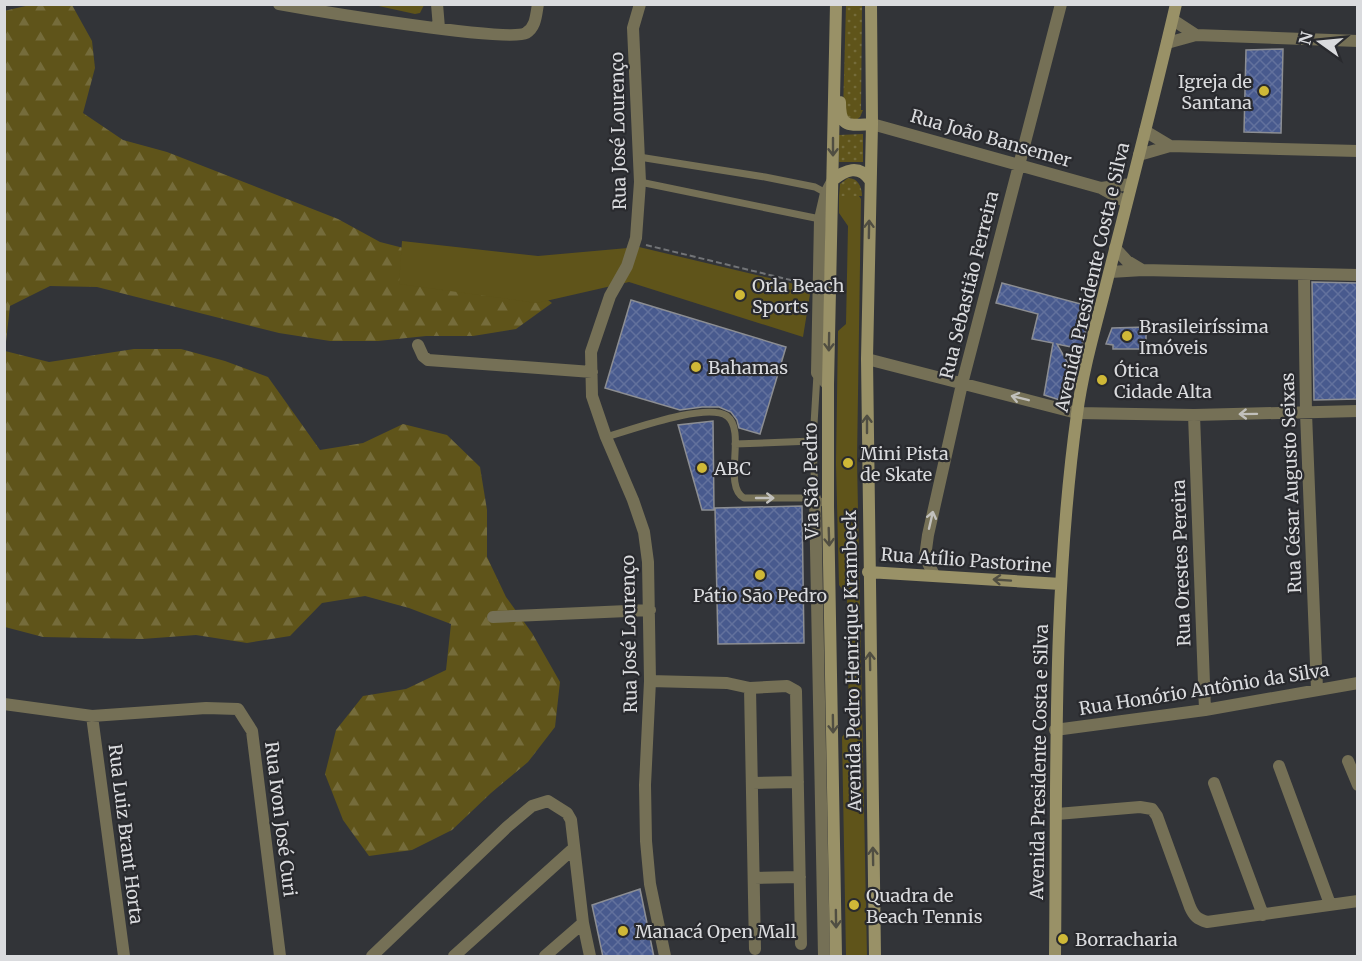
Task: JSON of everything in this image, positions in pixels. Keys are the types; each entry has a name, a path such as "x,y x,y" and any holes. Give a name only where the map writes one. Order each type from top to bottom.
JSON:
{"main road":[{"name":"Via São Pedro","path":"836,4 828,385 836,957"},
{"path":"841,4 840,114 848,125 872,124"},
{"name":"Avenida Pedro Henrique Krambeck","path":"871,4 872,124 867,359 868,572 875,957"},
{"name":"Avenida Presidente Costa e Silva","path":"1054,957 1057,814 1055,730 1061,584 1077,413 1126,202 1176,4"},
{"path":"833,180 842,172 855,169 866,174 870,180"},
{"name":"Rua Atílio Pastorine","path":"868,572 1061,584"}],"street":[{"path":"279,4 439,28 510,36 525,33 534,24 538,4"},
{"path":"437,4 439,28"},
{"name":"Rua José Lourenço","path":"640,4 633,28 640,182 634,242 627,266 610,296 591,352 592,396 644,532 648,562 650,681 645,785 646,841 650,884 665,957"},
{"name":"Rua Sebastião Ferreira","path":"934,575 926,562 925,549 962,384 1057,6"},
{"path":"1173,20 1196,35"},
{"path":"1167,43 1196,35 1355,38"},
{"name":"Rua João Bansemer","path":"872,124 1101,188 1126,202"},
{"path":"1145,131 1170,146"},
{"path":"1139,155 1170,146 1358,151"},
{"name":"Avenida Pedro Henrique Krambeck","path":"817,373 820,219 826,193 833,180"},
{"name":"Rua João Bansemer","path":"1101,188 1131,184"},
{"path":"1116,248 1127,261 1143,270"},
{"path":"1110,272 1143,270 1304,276 1358,275"},
{"name":"Rua César Augusto Seixas","path":"1304,276 1306,413 1317,689"},
{"path":"418,345 423,356 428,360 592,372"},
{"path":"867,359 1077,413 1194,416 1358,411"},
{"path":"817,373 828,385"},
{"name":"Rua Orestes Pereira","path":"1194,416 1205,710"},
{"name":"Avenida Pedro Henrique Krambeck","path":"815,498 824,957"},
{"path":"493,617 650,610"},
{"path":"650,681 727,683 750,688 787,686 796,691 801,944"},
{"name":"Rua Honório Antônio da Silva","path":"1055,730 1205,710 1358,683"},
{"path":"750,688 754,949"},
{"name":"Rua Ivon José Curi","path":"4,704 92,716 206,708 238,709 252,731 280,957"},
{"name":"Rua Luiz Brant Horta","path":"92,716 124,957"},
{"path":"1348,761 1358,785"},
{"path":"1279,766 1330,904"},
{"path":"752,783 798,782"},
{"path":"1214,783 1263,915"},
{"path":"372,957 507,827 532,806 548,801 567,813 574,832 583,922 590,957"},
{"path":"1057,814 1150,808 1157,816 1194,916 1199,920 1263,915 1358,901"},
{"path":"454,957 574,848"},
{"path":"754,878 800,877"},
{"path":"545,957 583,922"}],"lane":[{"path":"639,157 765,177 815,187 826,193"},
{"path":"640,182 820,219"},
{"name":"Avenida Pedro Henrique Krambeck","path":"815,498 813,441 817,373"},
{"path":"606,437 672,417 711,412 723,414 730,418 734,430 736,490 740,495 744,498 815,498 828,506"},
{"path":"735,444 813,441"}],"path":[{"path":"634,242 819,287"}],"green space":[{"path":"30,5 72,5 92,41 95,68 83,113 123,140 167,152 338,219 380,242 517,277 552,303 516,329 473,336 426,336 378,341 330,341 279,333 97,287 50,286 10,306 5,351 49,362 134,349 181,349 225,361 268,377 320,450 363,443 403,424 447,435 480,467 487,510 487,557 506,597 532,633 560,682 555,727 528,762 452,830 412,850 369,856 343,820 325,774 336,730 363,696 406,689 446,670 451,624 409,608 365,596 322,603 290,636 247,643 196,635 142,639 43,637 5,627 4,11"},
{"path":"374,5 424,5 420,13 415,14"},
{"path":"846,5 862,5 861,110 863,110 856,120 846,117 843,111"},
{"path":"863,134 863,162 839,162 839,135"},
{"path":"848,178 859,184 862,196 839,196 840,184"},
{"path":"839,196 859,196 861,199 857,460 867,956 846,956 842,737 849,728 847,596 839,585 836,463 838,331 846,324 848,226 839,213"},
{"name":"Orla Beach Sports","path":"402,241 538,256 639,247 811,288 803,337 629,282 537,303 399,284"}],"building":[{"name":"Igreja de Santana","path":"1283,49 1281,133 1244,132 1246,50"},
{"path":"1312,282 1358,283 1358,399 1314,400"},
{"path":"1002,283 1092,307 1081,349 1057,344 1069,365 1063,401 1044,395 1053,343 1032,339 1038,314 996,303"},
{"name":"Bahamas","path":"631,300 786,347 760,434 739,428 731,412 719,407 680,410 605,388"},
{"name":"Brasileiríssima Imóveis","path":"1146,327 1146,349 1113,349 1113,345 1106,344 1112,328"},
{"name":"ABC","path":"713,421 714,510 702,510 678,425"},
{"name":"Pátio São Pedro","path":"802,506 804,643 718,644 715,508"},
{"name":"Manacá Open Mall","path":"640,889 654,957 603,957 592,905"}],"place":[{"name":"Igreja de Santana","path":"1264,91"},
{"name":"Orla Beach Sports","path":"740,295"},
{"name":"Brasileiríssima Imóveis","path":"1127,336"},
{"name":"Bahamas","path":"696,367"},
{"name":"Ótica Cidade Alta","path":"1102,380"},
{"name":"Mini Pista de Skate","path":"848,463"},
{"name":"ABC","path":"702,468"},
{"name":"Pátio São Pedro","path":"760,575"},
{"name":"Quadra de Beach Tennis","path":"854,905"},
{"name":"Manacá Open Mall","path":"623,931"},
{"name":"Borracharia","path":"1063,939"}]}
